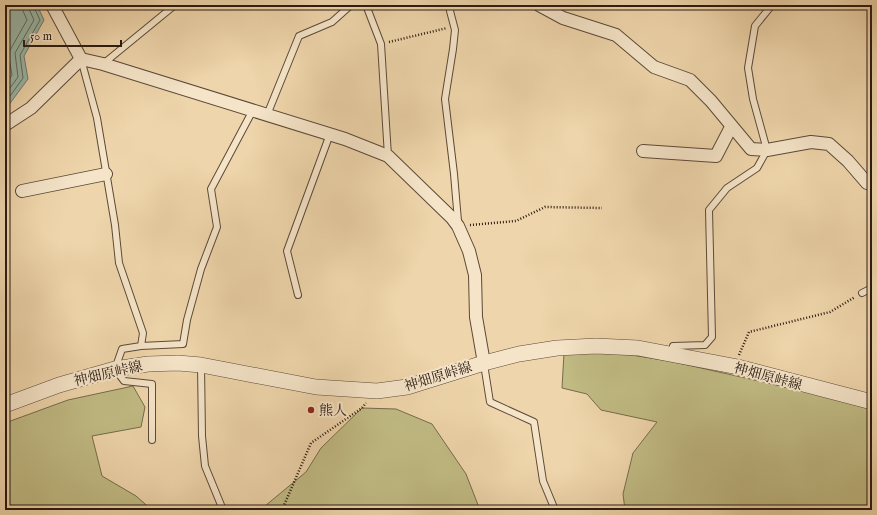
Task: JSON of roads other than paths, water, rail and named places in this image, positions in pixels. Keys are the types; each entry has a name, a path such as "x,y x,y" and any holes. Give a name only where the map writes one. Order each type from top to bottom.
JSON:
{"street":[{"path":"52,5 81,59 103,64 330,134 388,156 452,218 458,226 469,251 475,275 476,317 484,362"},
{"path":"539,5 563,18 616,35 654,67 690,80 711,101 751,149 767,150 811,142 829,144 848,161 867,183 872,184"},
{"path":"5,126 31,108 81,59"},
{"path":"643,151 716,156 732,127"},
{"path":"22,191 106,174"},
{"name":"神畑原峠線","path":"5,405 59,385 115,369 148,364 178,362 316,387 377,391 407,387 484,362 519,354 557,348 588,346 638,348 734,366 872,402"}],"lane":[{"path":"103,64 175,5"},
{"path":"267,115 299,36 332,22 351,5"},
{"path":"366,5 381,44 388,156"},
{"path":"452,5 450,11 455,30 445,99 454,174 458,226"},
{"path":"671,355 673,346 705,345 712,337 709,210 727,188 757,168 767,150 753,100 748,68 755,26 772,5"},
{"path":"81,59 97,118 115,225 119,263 143,333 141,346"},
{"path":"152,440 152,384 124,381 115,369 122,349 141,346 183,344 187,320 201,269 218,227 211,189 253,110"},
{"path":"298,295 288,251 330,134"},
{"path":"862,293 872,288"},
{"path":"484,362 490,402 534,422 543,481 555,510"},
{"path":"201,365 202,436 205,466 223,510"}],"water":[{"path":"5,5 37,5 44,20 24,56 28,79 5,110"}],"place":[{"name":"熊人","path":"311,410"}]}
